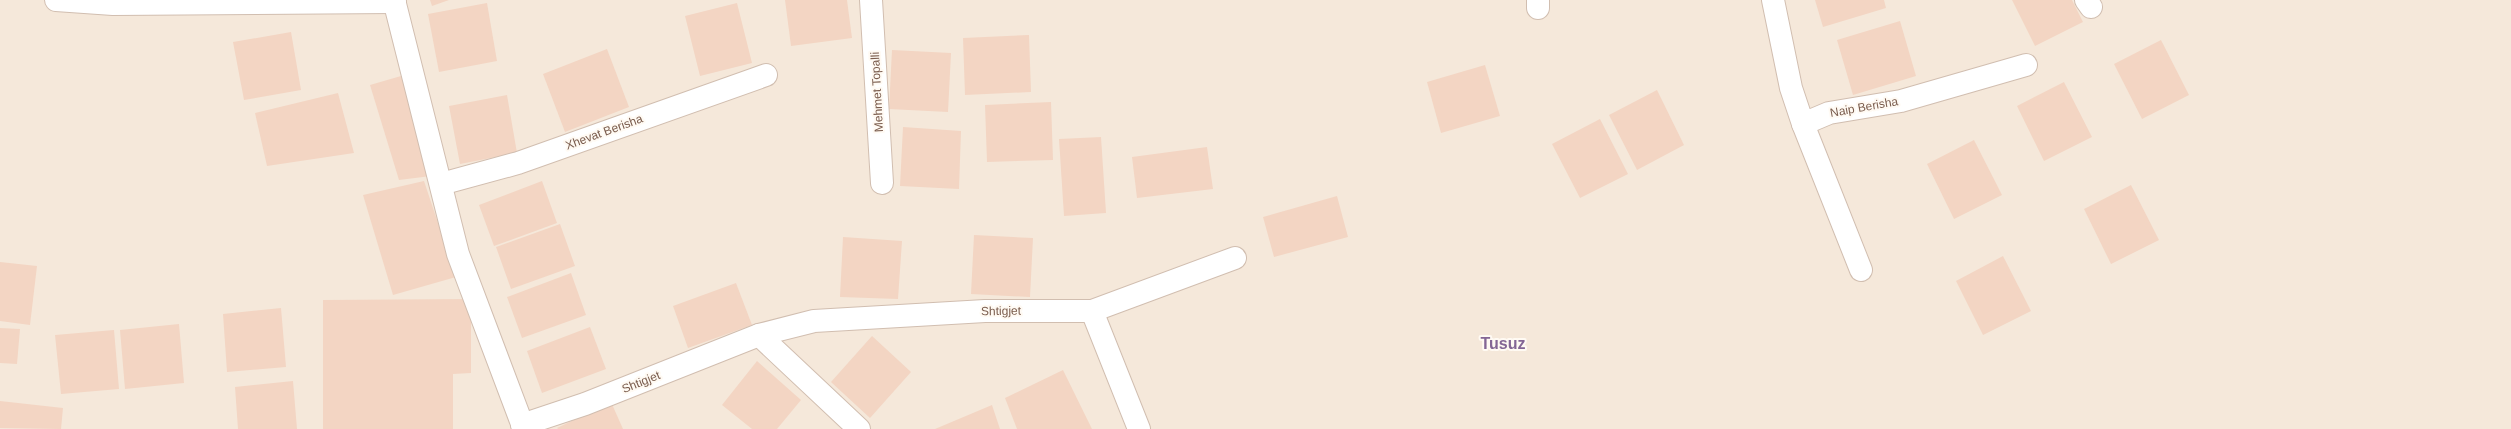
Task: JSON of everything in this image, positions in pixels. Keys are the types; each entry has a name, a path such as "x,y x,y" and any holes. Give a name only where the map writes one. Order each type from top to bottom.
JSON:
{"street":[{"path":"56,0 113,4 395,1 458,254 523,427"},
{"name":"Mehmet Topalli","path":"871,0 882,183"},
{"path":"1773,0 1791,88 1861,270"},
{"name":"Naip Berisha","path":"1804,124 1829,113 1901,101 2026,65"},
{"name":"Xhevat Berisha","path":"441,184 518,163 766,75"},
{"name":"Shtigjet","path":"523,427 759,335 814,321 985,311 1092,311 1236,258"},
{"path":"1092,311 1139,429"},
{"path":"759,335 859,429"}],"shaded area":[{"path":"0,0 2511,0 2511,429 0,429"}],"building":[{"path":"430,0 449,0 432,6"},
{"path":"785,0 847,0 852,38 791,46"},
{"path":"1815,0 1884,0 1886,8 1823,27"},
{"path":"2012,0 2072,0 2083,22 2035,46"},
{"path":"487,3 497,61 439,72 428,14"},
{"path":"737,3 752,63 700,76 685,16"},
{"path":"1900,21 1916,76 1853,95 1837,40"},
{"path":"291,32 301,90 244,100 233,42"},
{"path":"1029,35 1031,92 965,95 963,38"},
{"path":"2161,40 2189,95 2142,119 2114,64"},
{"path":"607,49 629,107 565,132 543,74"},
{"path":"892,50 951,53 948,112 889,109"},
{"path":"1485,65 1500,116 1441,133 1427,82"},
{"path":"401,76 431,176 399,180 370,85"},
{"path":"2064,82 2092,137 2044,161 2017,106"},
{"path":"1657,90 1684,145 1637,170 1609,115"},
{"path":"338,93 354,153 267,166 255,113"},
{"path":"507,95 517,153 460,164 449,106"},
{"path":"1051,102 1053,160 987,162 985,105"},
{"path":"1600,119 1628,174 1580,198 1552,144"},
{"path":"903,127 961,131 959,189 900,186"},
{"path":"1101,137 1106,213 1064,216 1059,139"},
{"path":"1974,140 2002,195 1954,219 1927,164"},
{"path":"1207,147 1213,189 1137,198 1132,157"},
{"path":"424,181 456,277 393,295 363,195"},
{"path":"542,181 557,223 494,246 479,205"},
{"path":"2131,185 2159,240 2111,264 2084,209"},
{"path":"1337,196 1348,237 1274,257 1263,217"},
{"path":"560,224 575,266 511,289 496,247"},
{"path":"974,235 1033,238 1030,297 971,294"},
{"path":"843,237 902,241 898,299 840,297"},
{"path":"2003,256 2031,311 1983,335 1956,281"},
{"path":"0,262 37,266 30,325 0,321"},
{"path":"571,273 586,315 522,338 507,297"},
{"path":"736,283 752,325 688,348 673,306"},
{"path":"471,299 471,373 453,374 453,429 323,429 323,300"},
{"path":"281,308 286,367 227,372 223,314"},
{"path":"179,324 184,383 125,389 120,330"},
{"path":"590,327 606,369 542,393 527,351"},
{"path":"0,328 20,329 17,364 0,363"},
{"path":"114,330 119,389 61,394 55,335"},
{"path":"872,336 911,372 870,418 831,382"},
{"path":"757,361 801,400 777,429 752,429 722,405"},
{"path":"1063,370 1092,429 1017,429 1005,398"},
{"path":"293,381 297,429 238,429 235,387"},
{"path":"0,401 63,408 61,429 0,428"},
{"path":"611,402 623,429 557,428"},
{"path":"992,405 1000,429 935,429"}],"district":[{"name":"Tusuz","path":"1503,343"}]}
